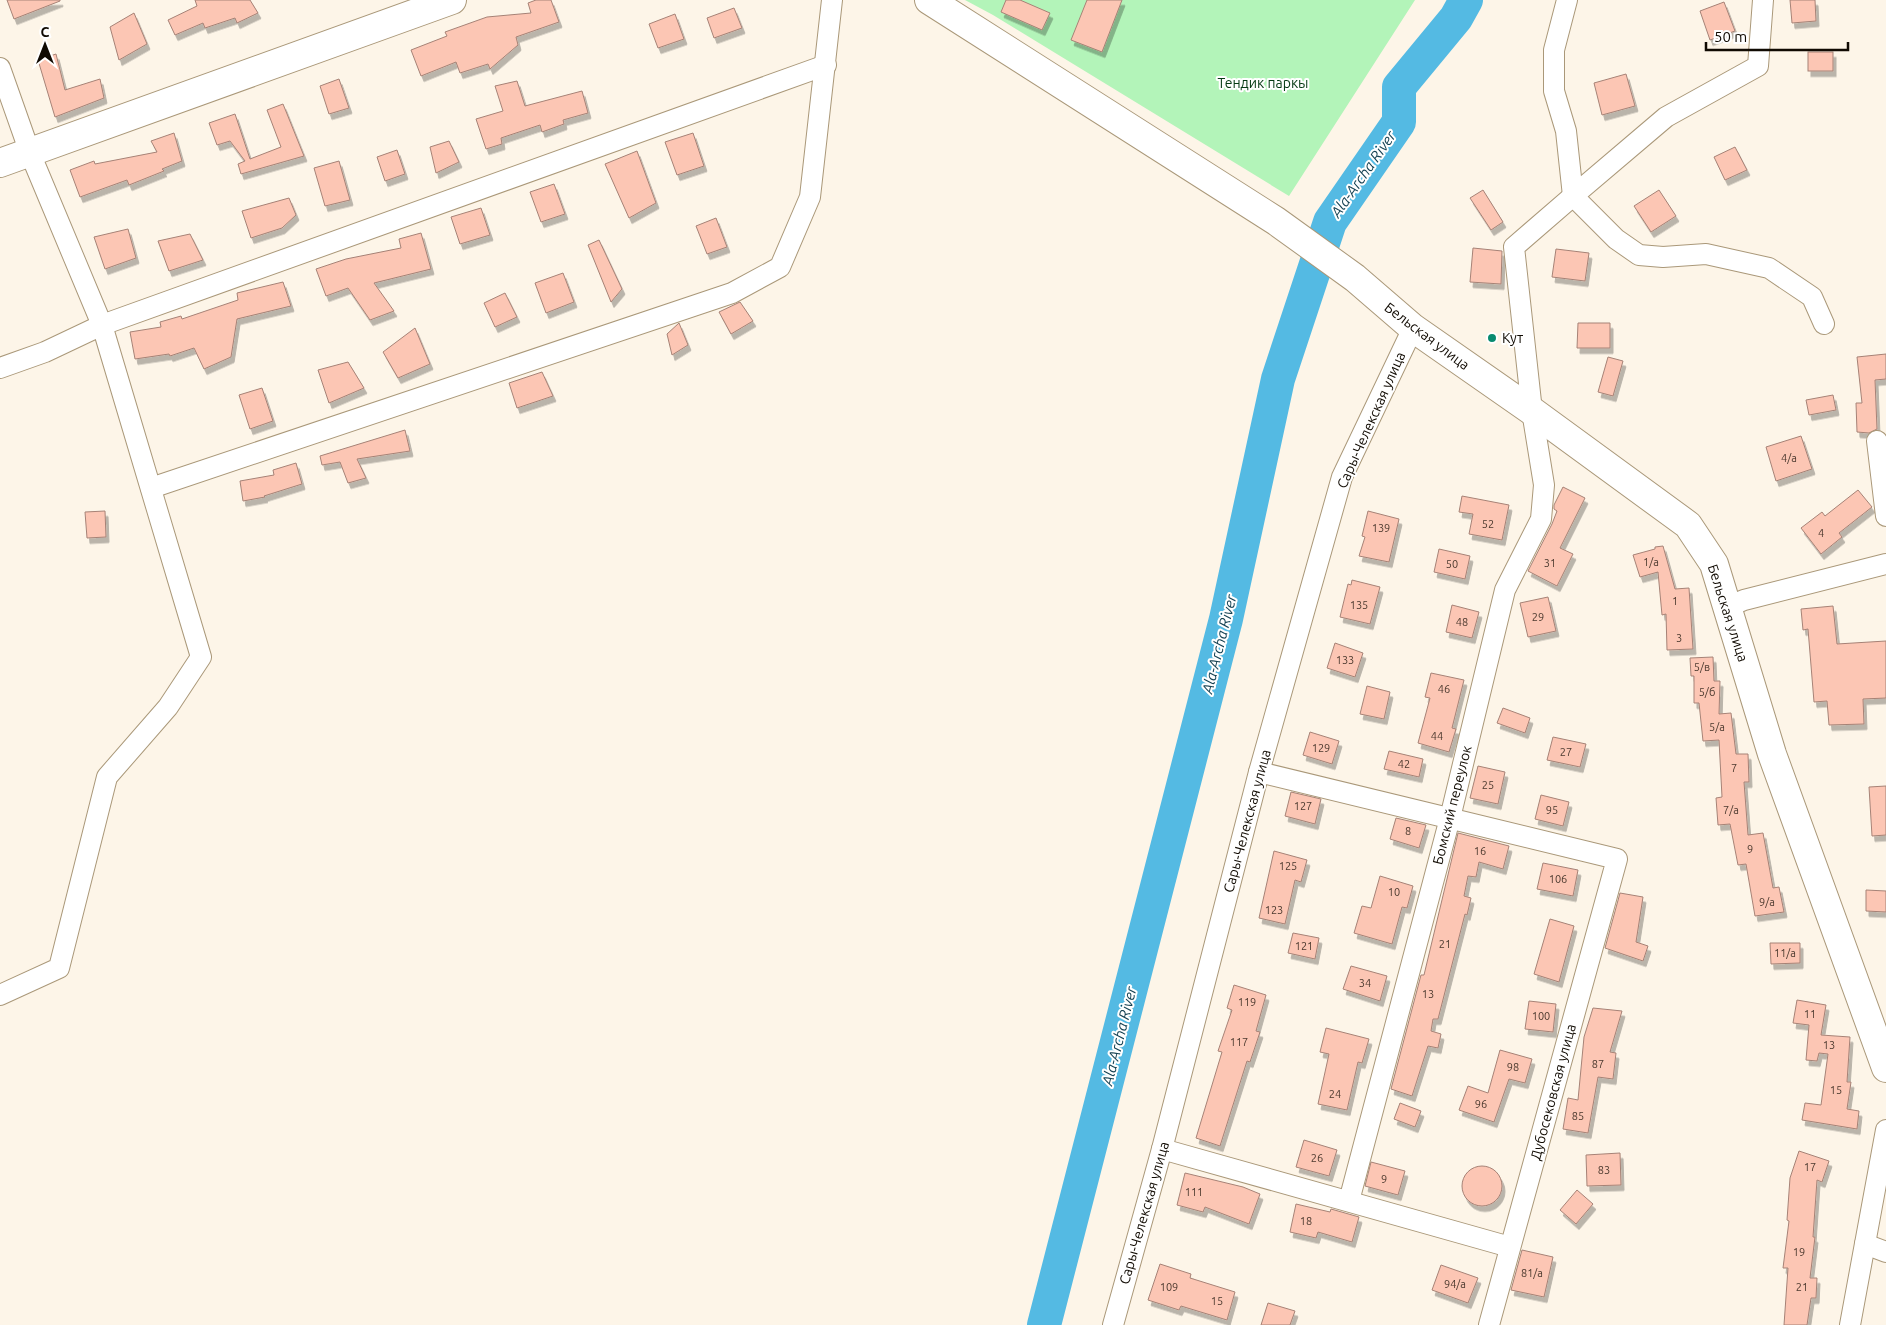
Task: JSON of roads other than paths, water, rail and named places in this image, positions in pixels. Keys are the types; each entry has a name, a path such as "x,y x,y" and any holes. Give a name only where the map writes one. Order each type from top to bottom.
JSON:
{"street":[{"path":"0,163 452,0"},
{"path":"151,488 732,293 780,267 810,198 832,0"},
{"name":"Бельская улица","path":"930,0 1276,221 1355,278 1413,328 1688,524 1714,564 1772,754 1886,1068"},
{"path":"1567,0 1554,50 1554,91 1566,131 1572,196 1616,239 1638,255 1663,257 1706,254 1769,268 1812,297 1824,324"},
{"path":"1572,196 1666,117 1758,66 1763,0"},
{"path":"0,368 45,352 102,325 826,65"},
{"path":"0,68 30,152 102,325 201,657 168,707 107,777 59,968 0,995"},
{"name":"Бомский переулок","path":"1348,1201 1450,818 1505,590 1541,518 1544,485 1532,411 1514,247 1572,196"},
{"name":"Сары-Челекская улица","path":"1119,1323 1259,772 1342,477 1413,328"},
{"path":"1877,441 1886,516"},
{"path":"1727,607 1744,600 1886,564"},
{"path":"1259,772 1450,818"},
{"name":"Дубосековская улица","path":"1450,818 1617,859 1489,1325"},
{"path":"1850,1325 1886,1130"},
{"path":"1162,1149 1510,1247"},
{"path":"1865,1244 1886,1252"}],"waterway":[{"name":"Ala-Archa River","path":"1044,1325 1226,619 1278,379 1330,222 1399,122 1399,87 1456,18 1466,0"}],"place":[{"name":"Кут","path":"1492,338"}],"park label":[{"name":"Тендик паркы","path":"1263,83"}]}
